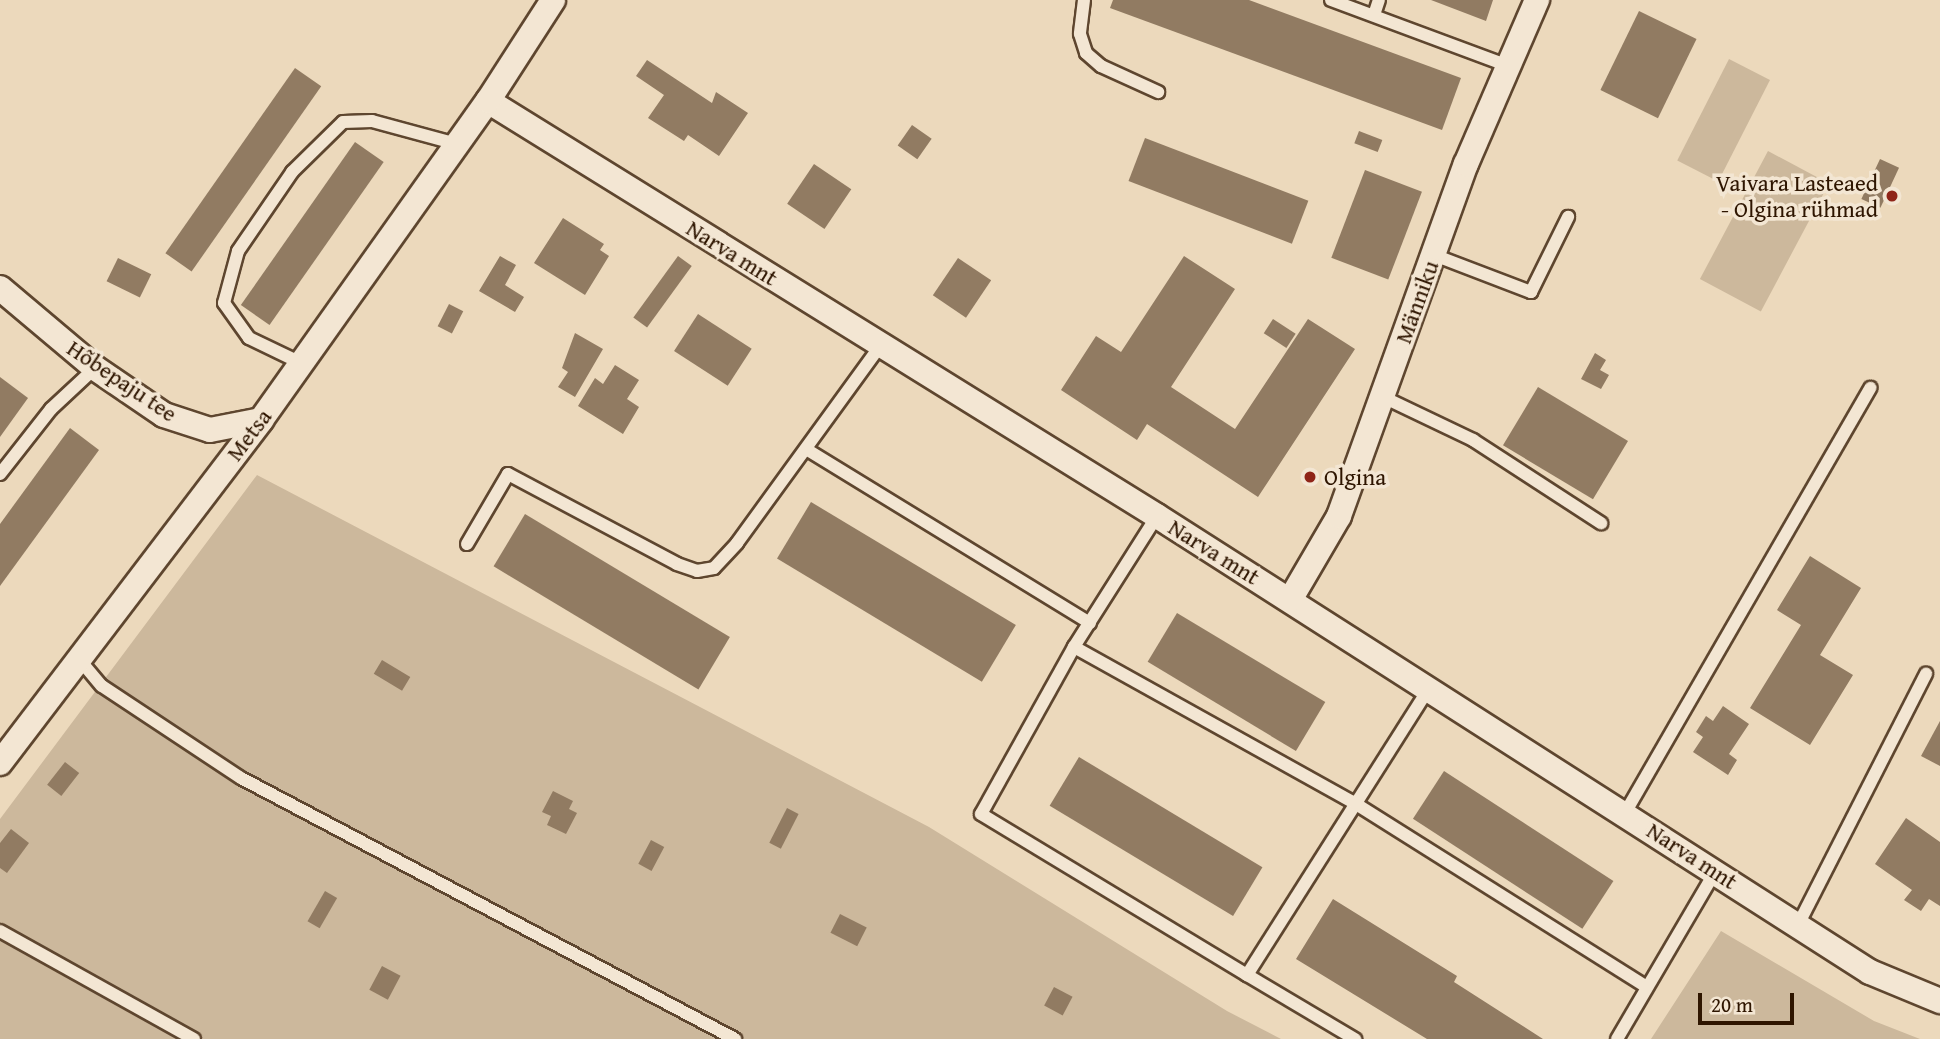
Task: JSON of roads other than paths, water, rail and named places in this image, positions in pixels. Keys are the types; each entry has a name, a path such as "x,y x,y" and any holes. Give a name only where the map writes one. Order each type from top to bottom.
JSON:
{"street":[{"name":"Metsa","path":"0,763 261,420 488,101 553,0"},
{"name":"Männiku","path":"1290,600 1339,516 1466,164 1537,0"},
{"name":"Narva mnt","path":"488,101 1157,516 1799,923 1870,972 1940,1001"},
{"name":"Hõbepaju tee","path":"0,288 95,368 164,415 210,430 261,420"}],"lane":[{"path":"1084,0 1080,34 1086,53 1101,66 1158,92"},
{"path":"1331,0 1508,66"},
{"path":"1374,15 1379,0"},
{"path":"301,363 249,338 225,303 238,251 292,172 343,122 372,121 457,144"},
{"path":"1434,255 1531,292 1567,216"},
{"path":"467,544 508,474 677,564 697,571 714,568 806,449 881,345"},
{"path":"0,474 51,409 95,368"},
{"path":"1625,813 1870,388"},
{"path":"1383,397 1473,440 1601,523"},
{"path":"806,449 1090,623"},
{"path":"1157,516 1074,647 981,814 1355,1039"},
{"path":"1074,647 1353,802 1647,987"},
{"path":"79,659 102,685 241,778 735,1039"},
{"path":"1799,923 1926,674"},
{"path":"1247,975 1353,802 1429,688"},
{"path":"1617,1039 1715,872"},
{"path":"0,931 194,1039"}],"place":[{"name":"Vaivara Lasteaed - Olgina rühmad","path":"1892,196"},
{"name":"Olgina","path":"1310,477"}]}
